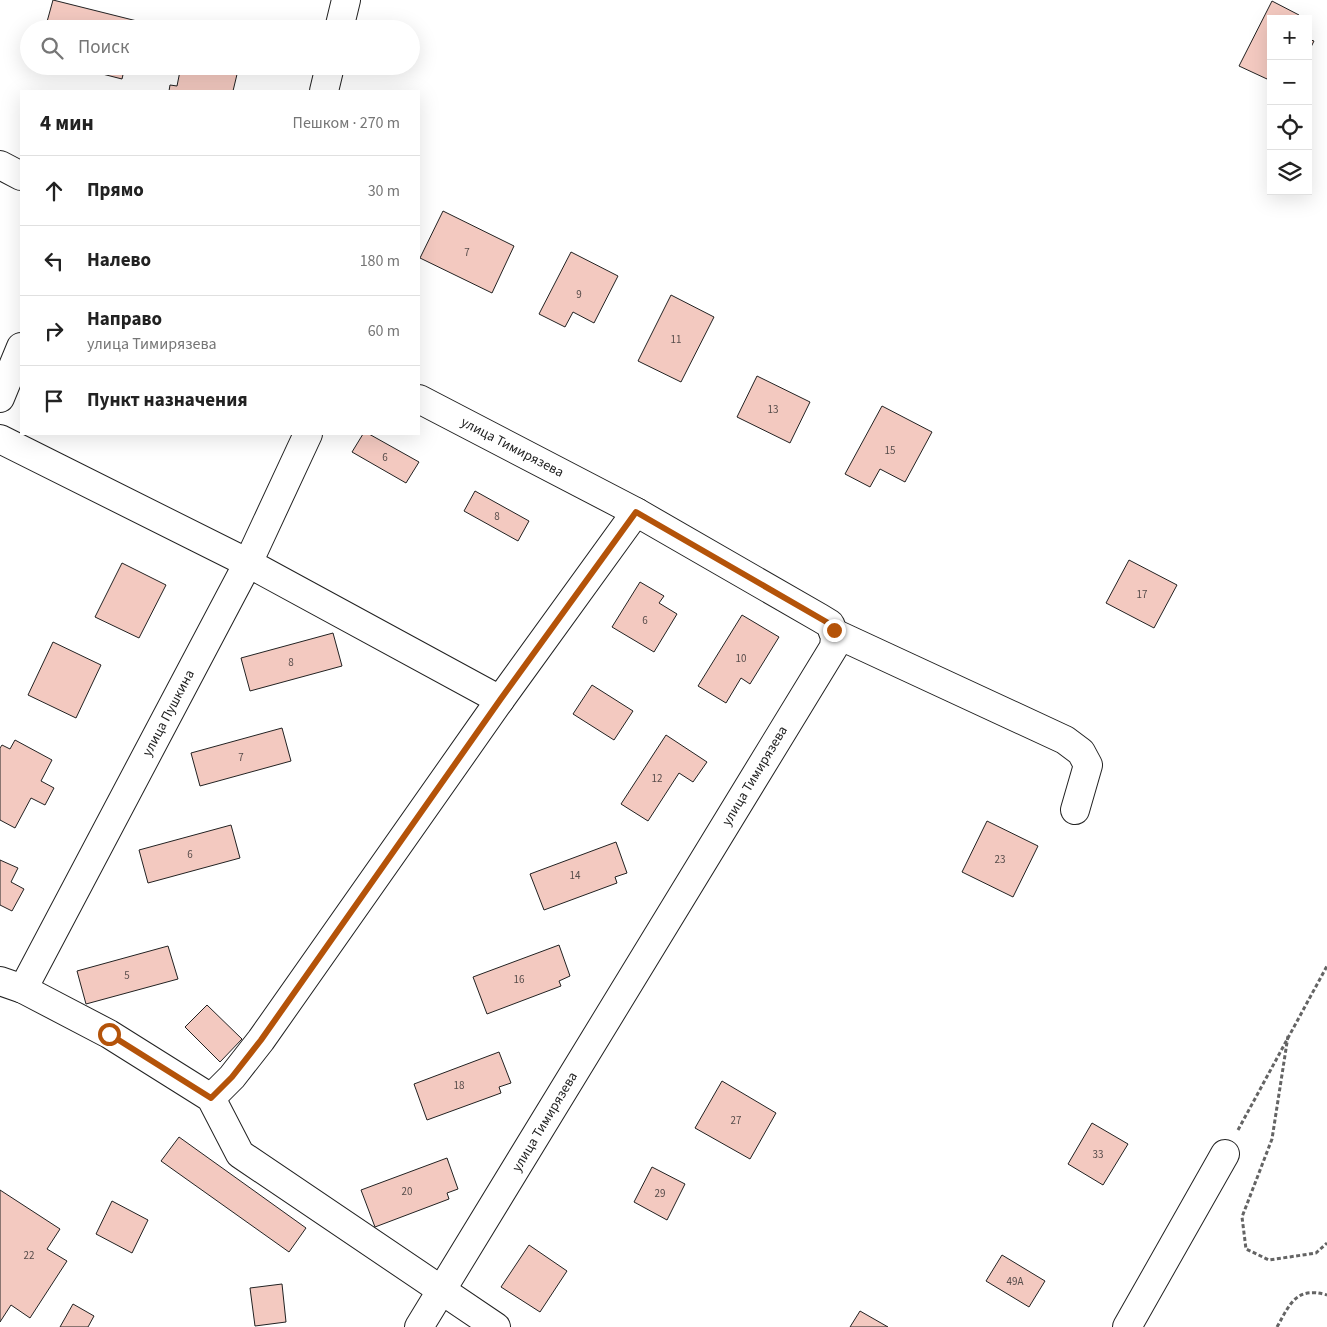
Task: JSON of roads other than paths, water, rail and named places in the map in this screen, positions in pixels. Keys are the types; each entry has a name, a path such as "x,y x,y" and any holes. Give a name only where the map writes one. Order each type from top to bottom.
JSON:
{"street":[{"path":"341,20 346,0"},
{"path":"324,90 328,75"},
{"path":"0,165 20,175"},
{"path":"0,398 20,349"},
{"name":"улица Тимирязева","path":"419,1327 834,647 834,633 830,624 636,512 420,400"},
{"name":"улица Пушкина","path":"12,985 248,563 308,435"},
{"path":"0,439 248,563 500,700"},
{"path":"211,1098 232,1077 261,1040 500,700 636,512"},
{"path":"834,633 1065,740 1081,752 1088,765 1075,810"},
{"path":"12,985 109,1034 211,1098 240,1154 496,1327"},
{"path":"1127,1327 1225,1154"}]}
